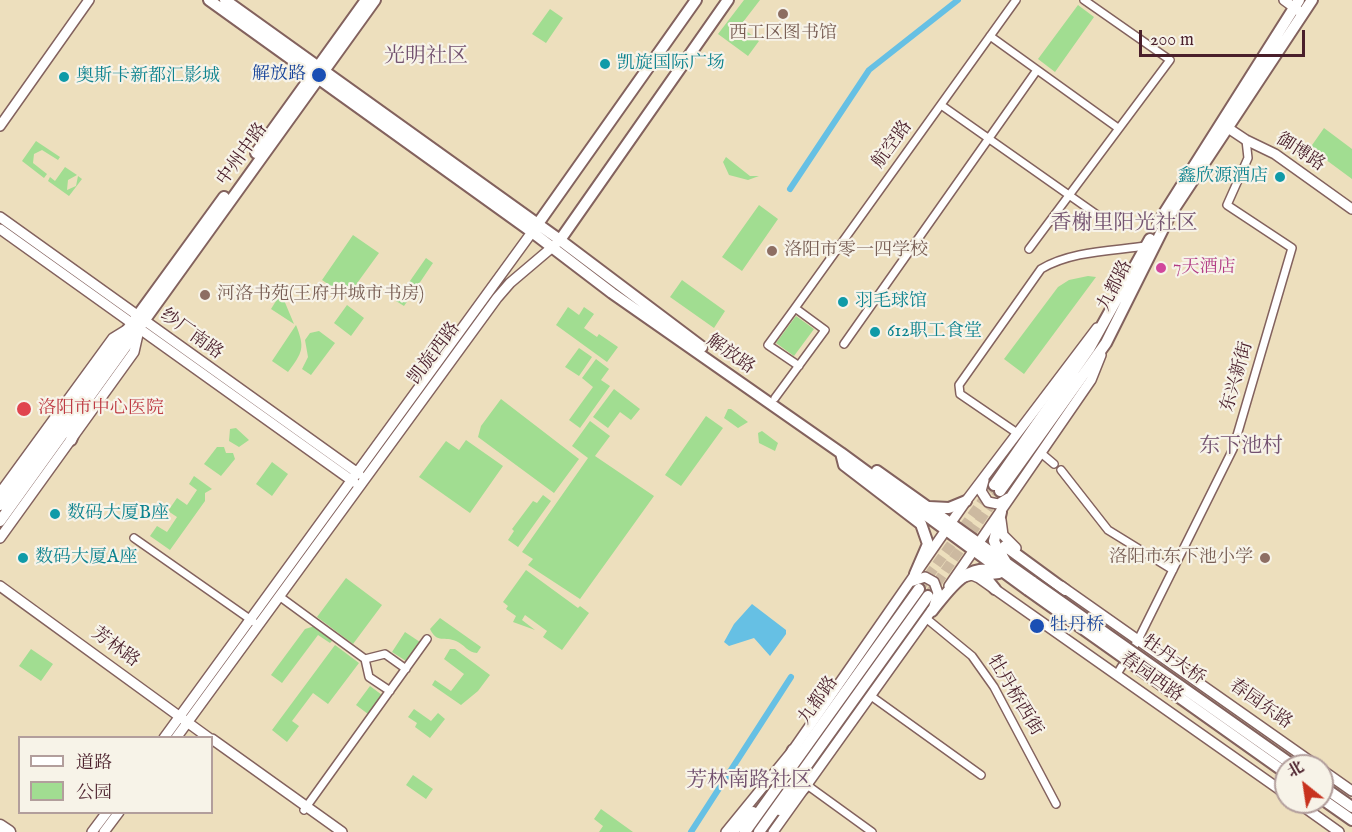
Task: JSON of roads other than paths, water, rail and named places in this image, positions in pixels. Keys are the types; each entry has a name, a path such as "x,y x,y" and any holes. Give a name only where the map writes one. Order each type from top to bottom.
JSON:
{"highway":[{"path":"0,826 9,832"}],"main road":[{"path":"0,116 82,0"},
{"path":"0,126 89,0"},
{"name":"解放路","path":"209,0 318,73 535,228 645,317 949,526 1030,586"},
{"name":"解放路","path":"225,0 318,73"},
{"name":"中州中路","path":"0,521 318,73 366,0"},
{"name":"中州中路","path":"318,73 375,0"},
{"name":"凯旋西路","path":"166,736 183,721 696,0"},
{"name":"凯旋西路","path":"254,622 279,596 357,479 497,298 510,283 556,244 728,0"},
{"path":"1284,0 1301,5"},
{"name":"九都路","path":"1001,491 1106,343 1170,215 1228,128 1301,5"},
{"name":"九都路","path":"1001,491 1089,349 1165,210 1301,5"},
{"name":"御博路","path":"1228,128 1275,154 1352,209"},
{"name":"纱厂南路","path":"0,217 139,324"},
{"name":"纱厂南路","path":"0,229 139,324 357,479"},
{"name":"解放路","path":"556,244 928,507 949,526"},
{"path":"726,832 792,750 966,501 1067,364 1109,312"},
{"name":"中州中路","path":"0,538 134,352 139,324"},
{"name":"中州中路","path":"0,494 113,338 139,324"},
{"name":"中州中路","path":"0,505 139,324"},
{"path":"984,478 981,491 988,502 998,504 1001,491 1041,453 1091,380 1106,343"},
{"path":"71,440 86,402"},
{"path":"841,453 844,465 921,524 928,544 913,578"},
{"path":"1001,491 1001,512 994,541 1006,569"},
{"path":"928,507 949,508 966,501"},
{"path":"764,831 807,784 1001,512"},
{"name":"春园东路","path":"1001,512 1003,535 1007,541 1035,562 1065,590 1300,754"},
{"path":"1006,569 1001,554 1005,546 1065,590"},
{"path":"929,615 958,581 976,570 1006,569"},
{"path":"996,589 987,581 988,575 1006,569"},
{"name":"春园西路","path":"958,581 972,575 996,589 1274,785"},
{"path":"913,578 925,578 934,582 938,593 929,615"},
{"name":"芳林路","path":"0,586 201,736"},
{"name":"牡丹大桥","path":"1030,586 1276,754"},
{"name":"牡丹大桥","path":"1030,586 1274,764"},
{"name":"九都路","path":"745,832 924,592 764,831"},
{"name":"芳林路","path":"0,593 205,736"},
{"name":"凯旋西路","path":"177,736 183,721"},
{"name":"芳林路","path":"213,741 335,832"},
{"path":"738,832 773,793 792,750"},
{"path":"1334,778 1352,791"},
{"path":"732,832 773,793"},
{"path":"1334,794 1352,807"},
{"path":"1334,807 1352,820"},
{"name":"芳林路","path":"305,808 342,832"},
{"path":"92,832 106,814"},
{"path":"104,832 119,814"},
{"path":"1314,814 1339,832"},
{"path":"0,820 17,832"}],"street":[{"name":"航空路","path":"799,366 768,345 1016,0"},
{"path":"1029,249 1170,60 1084,0"},
{"path":"990,36 1118,128"},
{"path":"844,345 1037,70"},
{"path":"940,105 1103,219"},
{"name":"东兴新街","path":"1117,674 1138,640 1233,449 1292,248 1227,206 1248,159 1246,140"},
{"path":"1017,433 960,394 959,385 1041,268 1053,261 1074,256 1146,246"},
{"path":"775,398 825,330 795,308"},
{"path":"1041,453 1054,464"},
{"path":"1061,470 1108,531 1173,570"},
{"path":"134,538 254,622"},
{"path":"279,596 365,659 369,677 390,691"},
{"name":"牡丹桥西街","path":"929,615 972,656 994,687 1056,804"},
{"path":"305,808 427,639"},
{"path":"365,659 385,654 406,669"},
{"path":"871,696 981,775"},
{"path":"807,784 872,832"}],"water":[{"path":"752,604 786,630 786,634 770,656 754,638 729,646 724,642 734,624"}],"waterway":[{"path":"790,189 869,70 958,0"},
{"path":"691,832 791,677"}],"tunnel":[{"path":"919,589 994,485"},
{"path":"928,596 1000,491"}],"place":[{"name":"西工区图书馆","path":"783,14"},
{"name":"凯旋国际广场","path":"605,64"},
{"name":"解放路","path":"319,75"},
{"name":"奥斯卡新都汇影城","path":"64,77"},
{"name":"鑫欣源酒店","path":"1280,177"},
{"name":"洛阳市零一四学校","path":"772,251"},
{"name":"7天酒店","path":"1161,268"},
{"name":"河洛书苑(王府井城市书房)","path":"205,295"},
{"name":"羽毛球馆","path":"843,302"},
{"name":"612职工食堂","path":"875,332"},
{"name":"洛阳市中心医院","path":"24,409"},
{"name":"数码大厦B座","path":"55,514"},
{"name":"数码大厦A座","path":"23,558"},
{"name":"洛阳市东下池小学","path":"1265,558"},
{"name":"牡丹桥","path":"1037,626"}],"district":[{"name":"光明社区","path":"426,58"},
{"name":"香榭里阳光社区","path":"1124,225"},
{"name":"东下池村","path":"1241,448"},
{"name":"芳林南路社区","path":"749,782"}]}
